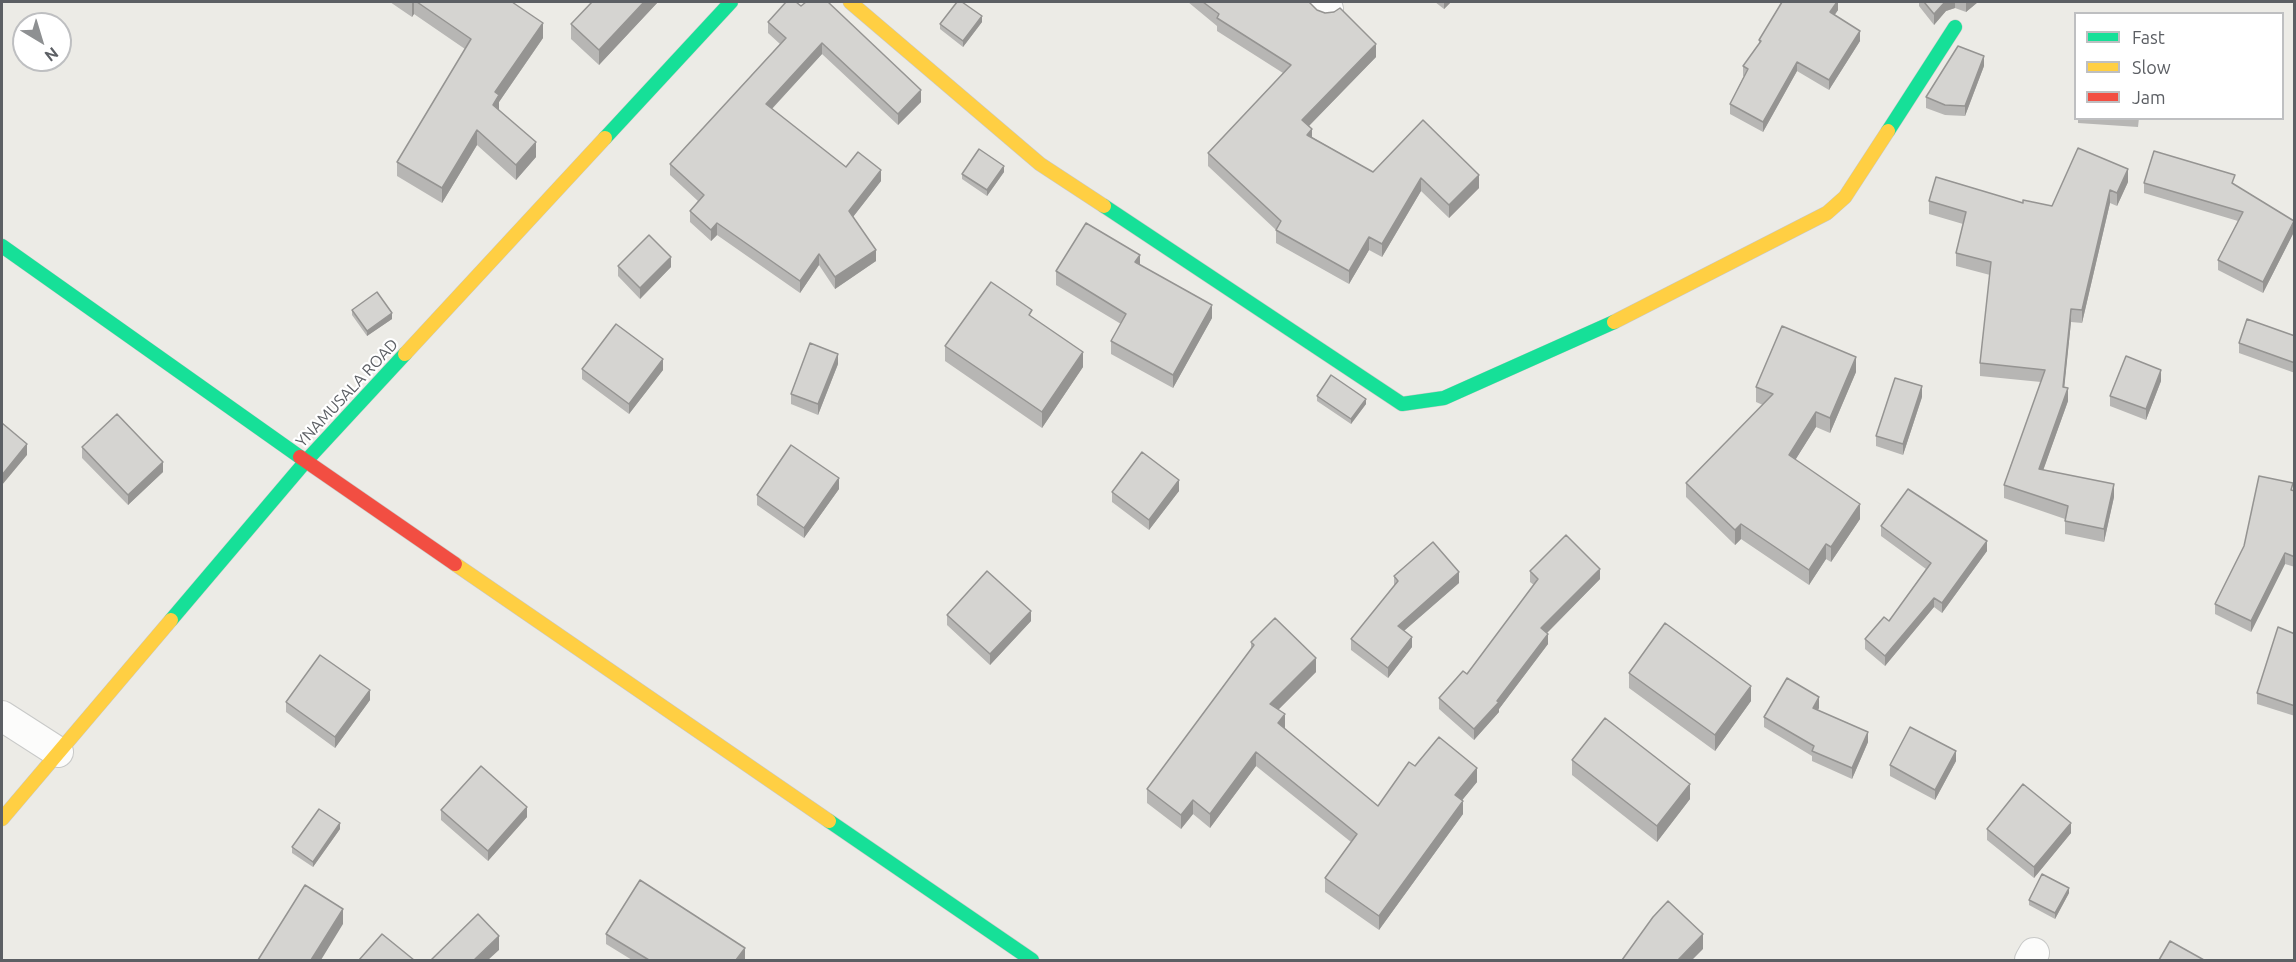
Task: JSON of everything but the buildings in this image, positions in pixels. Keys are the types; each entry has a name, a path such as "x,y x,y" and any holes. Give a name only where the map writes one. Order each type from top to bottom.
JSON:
{"street":[{"name":"YNAMUSALA ROAD","path":"2,819 306,462 730,2"},
{"path":"850,2 1040,164 1402,404 1443,398 1624,317 1827,213 1845,196 1955,27"},
{"path":"2,246 306,462 1020,957"},
{"path":"2,716 58,752"}],"traffic: fast":[{"path":"605,138 731,2"},
{"path":"1888,131 1955,27"},
{"path":"1104,206 1402,404 1444,398 1614,322"},
{"path":"2,246 300,457"},
{"path":"171,620 306,461 405,354"},
{"path":"829,821 1032,960"}],"traffic: slow":[{"path":"850,2 1040,164 1104,206"},
{"path":"1614,322 1827,213 1845,197 1888,131"},
{"path":"405,354 605,138"},
{"path":"455,564 829,821"},
{"path":"2,819 171,620"}],"traffic: jam":[{"path":"300,457 455,564"}]}
